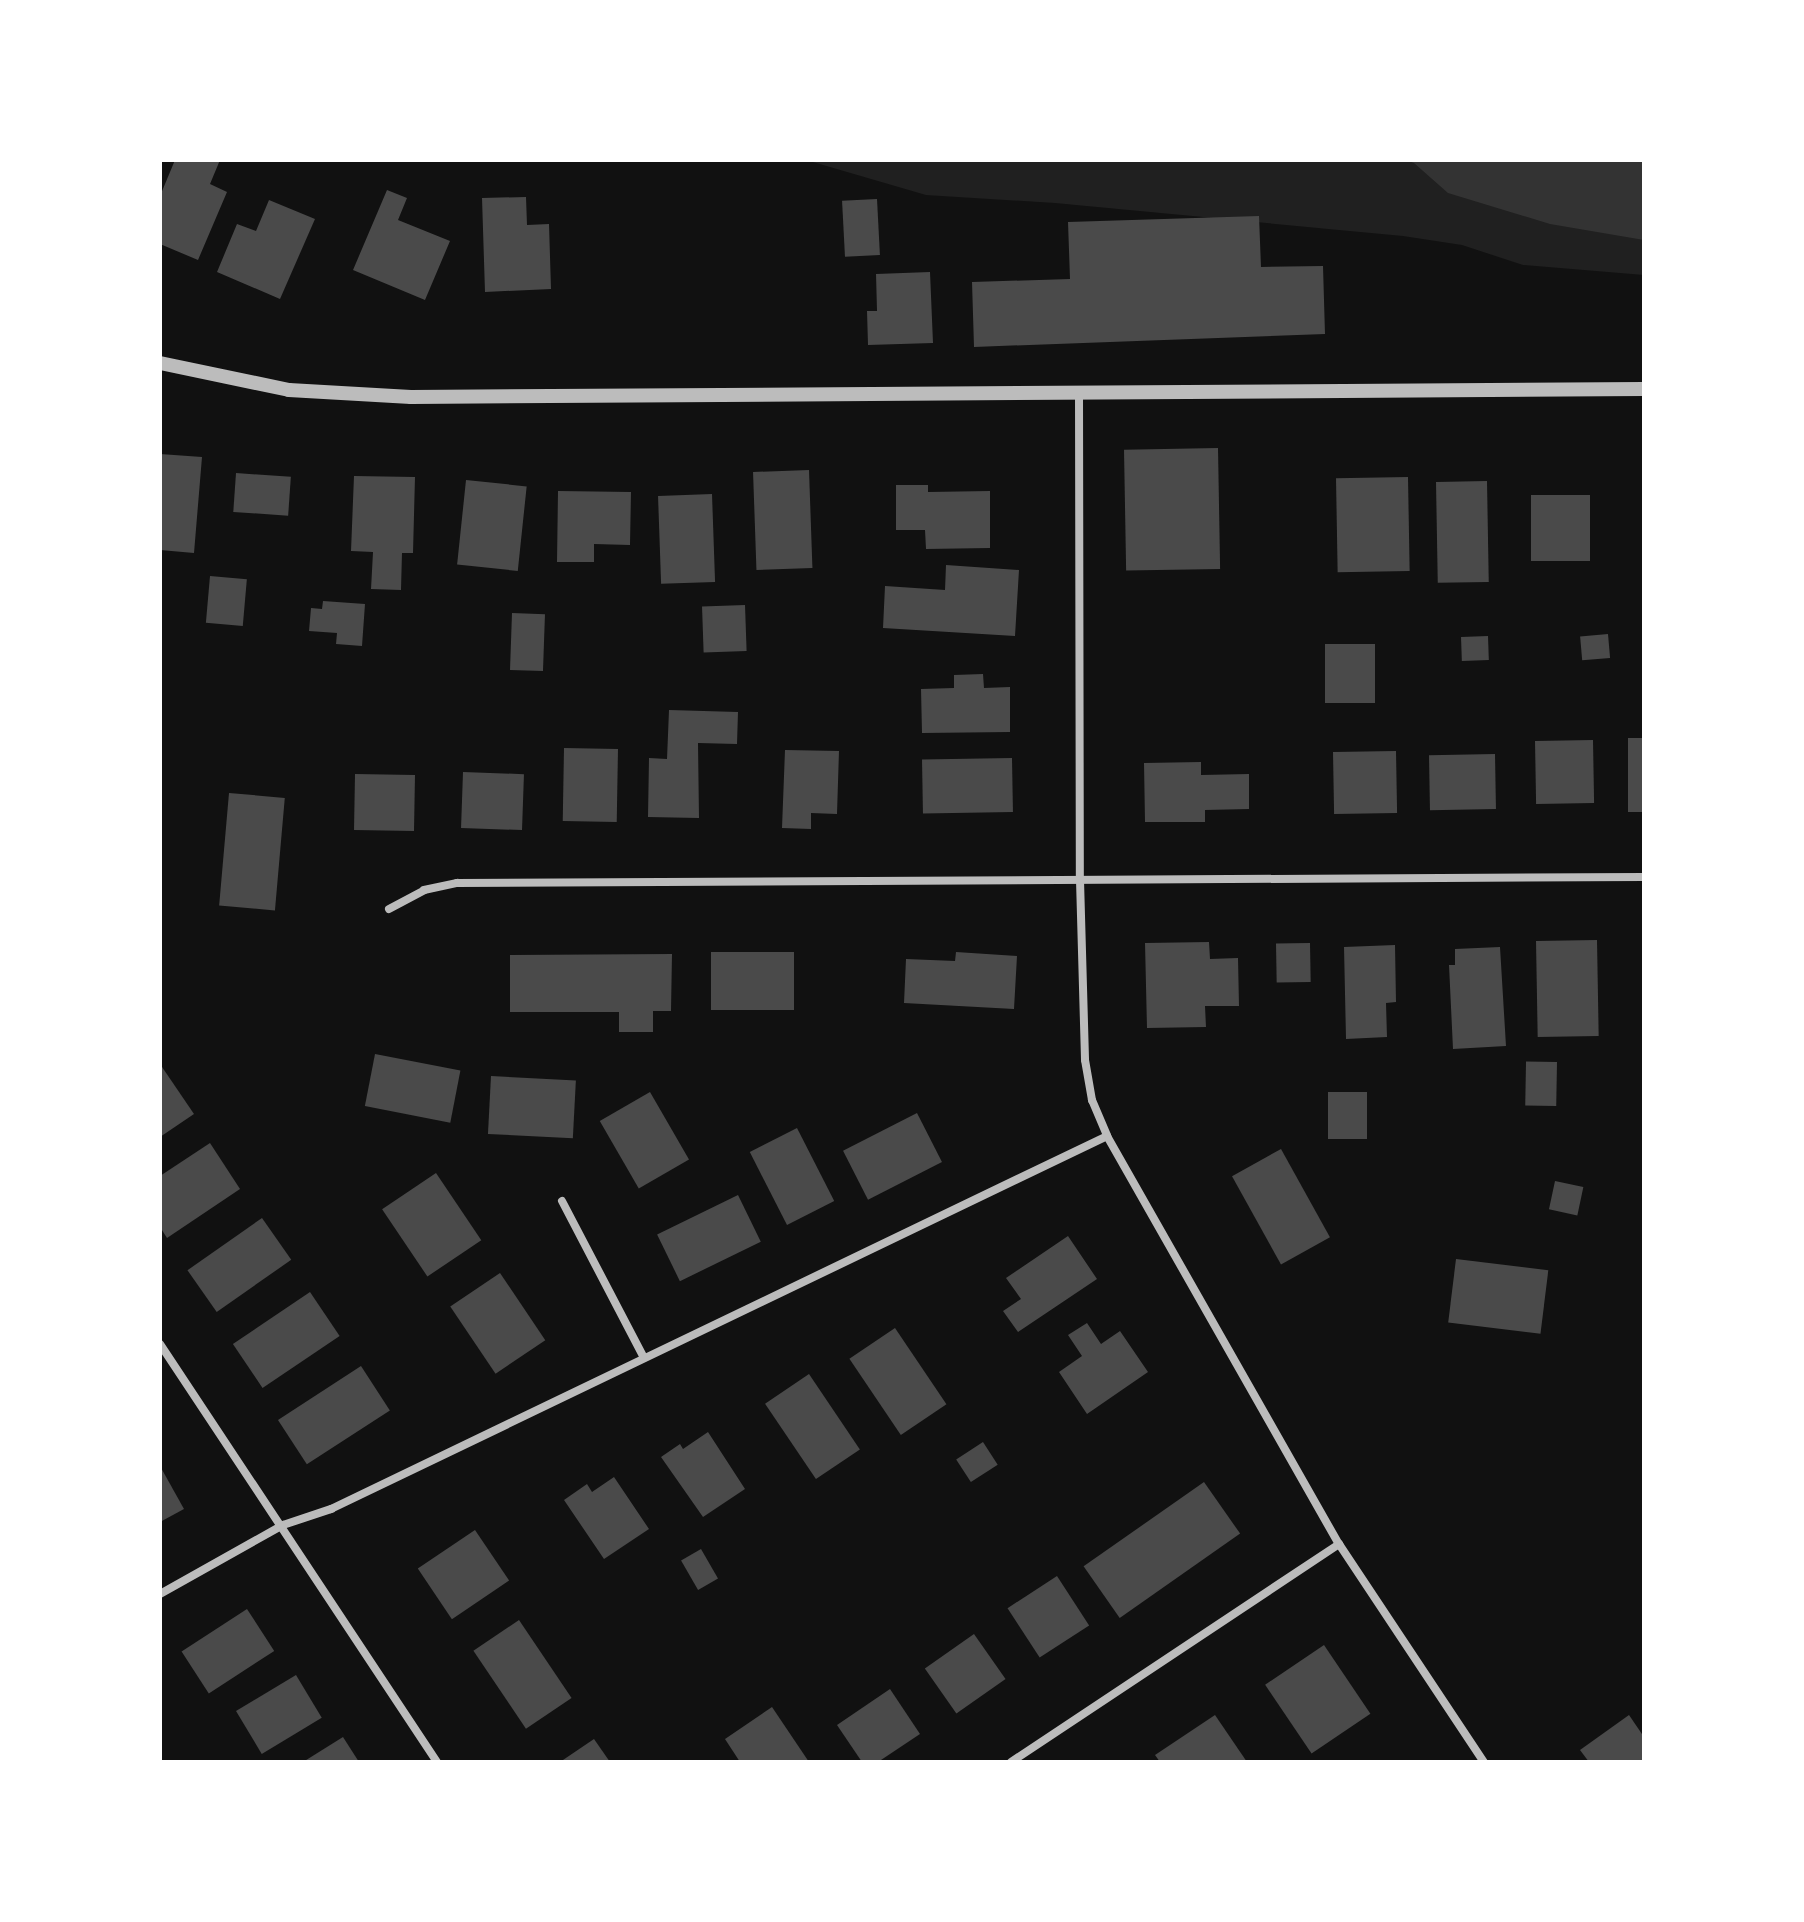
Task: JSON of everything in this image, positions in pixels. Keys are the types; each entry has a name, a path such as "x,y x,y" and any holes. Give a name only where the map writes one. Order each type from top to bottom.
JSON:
{"street":[{"path":"160,363 289,390 411,397 1644,389"},
{"path":"1079,393 1080,880 1085,1060 1092,1100 1107,1136 1339,1544 1484,1762"},
{"path":"389,909 424,890 457,883 1644,877"},
{"path":"160,1594 283,1525 331,1509 1107,1136"},
{"path":"562,1201 644,1358"},
{"path":"160,1344 283,1525 437,1762"},
{"path":"1011,1762 1339,1544"}],"shaded area":[{"path":"806,160 1644,160 1644,275 1523,265 1462,245 1403,236 1055,203 926,195"},
{"path":"1406,160 1644,160 1644,240 1550,224 1448,193 1414,163"}],"building":[{"path":"175,160 220,160 210,184 227,192 198,260 160,244 160,196"},
{"path":"387,190 407,198 398,220 450,241 425,300 353,270"},
{"path":"526,197 527,225 549,224 551,289 485,292 482,198"},
{"path":"877,199 880,255 845,257 842,201"},
{"path":"269,200 315,219 280,299 217,272 237,224 256,231"},
{"path":"1259,216 1261,267 1323,266 1325,334 974,347 972,282 1070,279 1068,222"},
{"path":"930,272 933,343 868,345 867,311 877,311 876,274"},
{"path":"1218,448 1220,569 1126,571 1124,450"},
{"path":"160,454 202,457 194,553 160,550"},
{"path":"809,470 812,568 756,570 753,472"},
{"path":"236,473 291,477 288,516 233,512"},
{"path":"354,476 415,477 413,553 402,553 401,590 371,589 373,552 351,551"},
{"path":"1408,477 1410,571 1338,572 1336,478"},
{"path":"466,480 527,486 518,571 457,565"},
{"path":"1487,481 1489,582 1438,583 1436,482"},
{"path":"896,485 928,485 928,492 990,491 990,548 926,549 925,530 896,530"},
{"path":"558,491 631,492 630,545 594,544 594,562 557,562"},
{"path":"712,494 715,582 661,584 658,496"},
{"path":"1531,495 1590,495 1590,561 1531,561"},
{"path":"946,565 1019,570 1015,636 883,628 885,586 945,590"},
{"path":"210,576 247,579 243,626 206,623"},
{"path":"323,601 365,604 362,646 336,644 337,633 309,631 311,608 322,609"},
{"path":"745,605 747,651 704,652 702,607"},
{"path":"512,613 545,614 543,671 510,670"},
{"path":"1608,634 1610,658 1582,660 1580,636"},
{"path":"1488,636 1489,660 1462,661 1461,637"},
{"path":"1325,644 1375,644 1375,703 1325,703"},
{"path":"983,674 984,688 1010,687 1010,732 922,733 921,689 954,688 954,675"},
{"path":"669,710 738,712 737,744 698,743 699,818 648,817 649,758 667,759"},
{"path":"1628,738 1644,738 1644,812 1628,812"},
{"path":"1593,740 1594,803 1536,804 1535,741"},
{"path":"564,748 618,749 617,822 563,821"},
{"path":"785,750 839,751 837,814 811,813 811,829 782,828"},
{"path":"1396,751 1397,813 1334,814 1333,752"},
{"path":"1495,754 1496,809 1430,810 1429,755"},
{"path":"1012,758 1013,812 923,814 922,760"},
{"path":"1201,762 1201,775 1249,774 1249,809 1205,810 1205,822 1145,822 1144,763"},
{"path":"463,772 524,774 522,830 461,828"},
{"path":"355,774 415,775 414,831 354,830"},
{"path":"229,793 285,798 275,910 219,906"},
{"path":"1597,940 1599,1036 1538,1037 1536,941"},
{"path":"1209,942 1210,959 1238,958 1239,1006 1205,1006 1206,1027 1147,1028 1145,943"},
{"path":"1310,943 1311,982 1277,983 1276,944"},
{"path":"1395,945 1396,1002 1386,1003 1387,1037 1346,1039 1344,947"},
{"path":"1500,947 1506,1046 1453,1049 1449,965 1455,965 1455,949"},
{"path":"711,952 794,952 794,1010 711,1010"},
{"path":"956,952 1017,956 1014,1009 904,1003 906,959 955,961"},
{"path":"672,954 671,1011 653,1011 653,1032 619,1032 619,1012 510,1012 510,955"},
{"path":"375,1054 460,1071 450,1123 365,1106"},
{"path":"1526,1061 1557,1062 1556,1106 1525,1105"},
{"path":"160,1064 194,1114 160,1137"},
{"path":"491,1076 576,1080 573,1138 488,1134"},
{"path":"650,1092 689,1160 639,1189 600,1121"},
{"path":"1328,1092 1367,1092 1367,1139 1328,1139"},
{"path":"917,1113 942,1162 868,1200 843,1151"},
{"path":"797,1128 834,1201 787,1225 750,1152"},
{"path":"210,1143 240,1189 167,1238 160,1227 160,1176"},
{"path":"1281,1149 1330,1237 1281,1264 1232,1176"},
{"path":"436,1173 481,1240 427,1276 382,1209"},
{"path":"1555,1181 1583,1187 1577,1215 1549,1209"},
{"path":"738,1195 761,1242 680,1281 657,1234"},
{"path":"262,1218 291,1260 217,1312 187,1270"},
{"path":"1068,1236 1097,1279 1018,1332 1003,1311 1021,1299 1006,1278"},
{"path":"1456,1259 1548,1270 1541,1334 1448,1323"},
{"path":"500,1273 545,1340 496,1374 450,1307"},
{"path":"310,1292 340,1336 263,1388 233,1344"},
{"path":"1087,1323 1101,1344 1120,1331 1148,1372 1087,1414 1059,1372 1082,1356 1068,1335"},
{"path":"895,1328 946,1404 901,1435 849,1359"},
{"path":"361,1366 390,1410 307,1464 278,1420"},
{"path":"809,1374 860,1449 816,1479 765,1404"},
{"path":"708,1432 745,1489 703,1517 661,1457 680,1444 683,1449"},
{"path":"983,1442 998,1465 971,1482 956,1459"},
{"path":"160,1466 184,1509 160,1522"},
{"path":"614,1477 649,1529 604,1559 564,1500 587,1484 592,1492"},
{"path":"1204,1482 1240,1534 1120,1618 1084,1566"},
{"path":"475,1530 509,1581 452,1619 418,1569"},
{"path":"701,1549 718,1578 698,1590 681,1560"},
{"path":"1057,1576 1089,1625 1040,1658 1008,1608"},
{"path":"247,1609 274,1651 209,1693 182,1651"},
{"path":"519,1620 572,1698 526,1729 473,1651"},
{"path":"974,1634 1006,1679 956,1713 925,1668"},
{"path":"1324,1645 1370,1714 1312,1754 1265,1685"},
{"path":"296,1675 322,1718 262,1754 236,1711"},
{"path":"890,1689 920,1734 878,1762 862,1762 837,1725"},
{"path":"772,1707 809,1762 740,1762 725,1739"},
{"path":"1215,1715 1247,1762 1160,1762 1155,1755"},
{"path":"1629,1715 1644,1737 1644,1762 1589,1762 1580,1750"},
{"path":"343,1737 359,1762 303,1762"},
{"path":"594,1739 610,1762 560,1762"}]}
